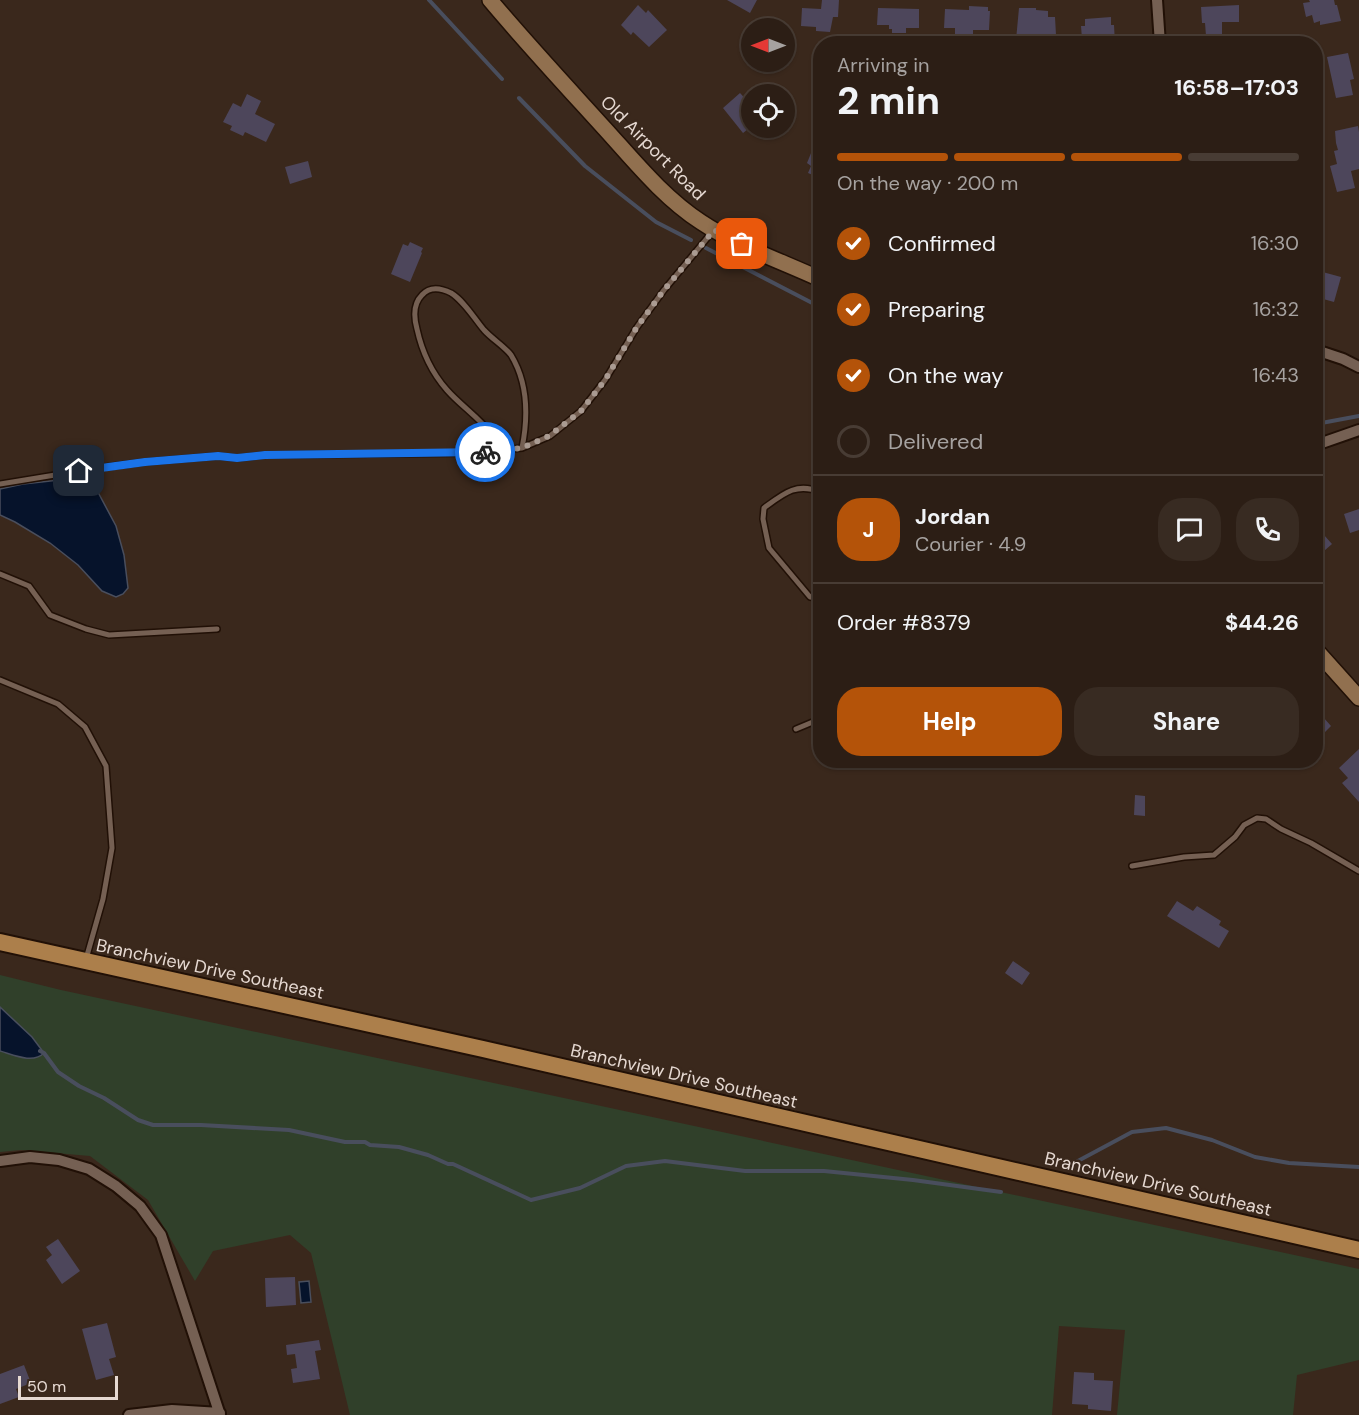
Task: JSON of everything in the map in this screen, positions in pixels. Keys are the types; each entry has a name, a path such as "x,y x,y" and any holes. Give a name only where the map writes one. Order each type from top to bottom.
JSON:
{"main road":[{"name":"Branchview Drive Southeast","path":"0,942 483,1049 1359,1250"}],"street":[{"name":"Old Airport Road","path":"490,0 674,202 714,230 813,276"},
{"path":"1157,0 1159,36"},
{"path":"1323,352 1359,367"},
{"path":"1323,443 1359,430"},
{"path":"1323,438 1334,439"},
{"path":"1323,658 1359,698"},
{"path":"0,1161 30,1157 59,1160 89,1169 116,1186 140,1206 161,1235 220,1414 172,1410 129,1415"}],"lane":[{"path":"0,484 110,466 218,456 237,458 265,455 474,453 522,448 549,436 581,411 605,380 637,327 664,290 714,230"},
{"path":"501,451 492,434 434,374 426,357 414,318 416,305 426,291 433,288 445,290 453,295 485,331 510,354 524,387 525,432 522,448"},
{"path":"813,489 803,488 785,493 764,508 762,519 769,548 810,597 813,597"},
{"path":"0,574 29,586 50,615 109,635 217,629"},
{"path":"0,680 58,704 85,727 106,766 111,848 103,899 85,961"},
{"path":"796,729 813,722"},
{"path":"1132,866 1184,856 1214,855 1235,837 1244,825 1257,818 1266,819 1359,871"}],"green space":[{"path":"0,975 1359,1269 1359,1360 1297,1375 1293,1415 1117,1415 1125,1330 1059,1326 1052,1415 350,1415 311,1253 290,1235 213,1251 195,1281 148,1200 90,1156 21,1150 0,1152"}],"water":[{"path":"87,477 92,481 116,526 124,555 128,588 116,597 102,591 78,565 50,543 0,515 0,489 23,484"},
{"path":"0,1007 32,1037 44,1053 29,1058 0,1051"},
{"path":"309,1281 311,1302 301,1303 299,1282"}],"building":[{"path":"727,0 757,0 750,13"},
{"path":"822,0 839,0 838,17 833,17 830,32 816,31 816,27 801,26 802,8 821,9"},
{"path":"1309,0 1334,0 1341,21 1320,25 1320,21 1314,23 1312,15 1306,17 1303,3 1310,2"},
{"path":"638,5 646,13 648,10 667,30 649,47 633,32 631,35 621,25"},
{"path":"1239,5 1239,22 1222,22 1222,36 1206,36 1201,7"},
{"path":"969,6 988,7 990,11 989,30 973,30 973,35 955,34 955,28 944,28 945,9 969,10"},
{"path":"878,8 919,9 919,28 906,28 906,33 892,33 889,25 877,25"},
{"path":"1019,8 1048,11 1048,17 1055,17 1055,36 1016,36"},
{"path":"1111,17 1115,36 1082,36 1081,26 1085,26 1085,19"},
{"path":"1348,53 1354,79 1350,80 1353,95 1336,98 1327,57"},
{"path":"247,94 261,101 255,114 275,124 266,142 245,132 243,136 230,130 232,126 223,122 233,103 241,107"},
{"path":"741,94 741,130 723,108"},
{"path":"1358,126 1359,169 1351,171 1355,188 1337,192 1330,166 1337,164 1334,151 1338,150 1335,131"},
{"path":"813,148 813,175 808,173 811,166 807,163"},
{"path":"308,161 312,177 290,184 285,167"},
{"path":"410,242 423,248 410,282 391,274 403,244 408,246"},
{"path":"1323,272 1341,277 1334,302 1323,299"},
{"path":"1359,509 1359,530 1350,533 1344,514"},
{"path":"1323,534 1332,544 1323,552"},
{"path":"1323,717 1331,726 1323,734"},
{"path":"1359,749 1359,802 1342,783 1348,778 1339,768"},
{"path":"1135,795 1145,796 1145,816 1134,815"},
{"path":"1177,901 1193,911 1197,906 1221,921 1219,925 1229,931 1219,948 1167,916"},
{"path":"1013,961 1030,973 1022,985 1005,973"},
{"path":"58,1239 80,1271 62,1284 46,1260 52,1255 46,1247"},
{"path":"295,1277 296,1305 266,1307 265,1278"},
{"path":"107,1323 116,1357 109,1359 114,1375 96,1380 82,1329"},
{"path":"319,1340 321,1350 315,1351 320,1379 293,1383 291,1369 297,1368 295,1354 287,1355 286,1345"},
{"path":"24,1365 31,1383 16,1389 19,1397 0,1404 0,1374"},
{"path":"1074,1372 1094,1373 1094,1380 1113,1381 1111,1411 1088,1409 1088,1405 1072,1404"}],"waterway":[{"path":"429,0 502,79"},
{"path":"519,98 585,166 656,222 691,240"},
{"path":"706,248 813,303"},
{"path":"1323,423 1359,416"},
{"path":"40,1051 58,1072 79,1086 104,1098 138,1120 153,1125 289,1130 345,1142 365,1142 370,1145 399,1147 453,1164 531,1200 580,1188 626,1166 665,1161 745,1171 824,1171 1001,1192"},
{"path":"1076,1162 1132,1132 1166,1128 1212,1140 1255,1157 1289,1163 1359,1167"}],"way so far":[{"path":"485,452 522,448 549,436 581,411 605,380 637,327 664,290 714,230 742,244"}],"route":[{"path":"79,471 145,462 218,456 237,458 265,455 485,452"}]}
